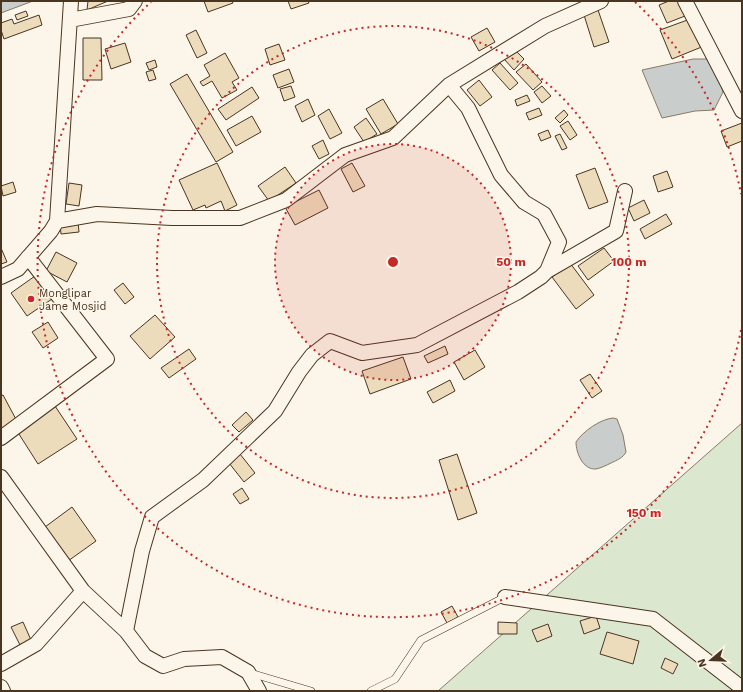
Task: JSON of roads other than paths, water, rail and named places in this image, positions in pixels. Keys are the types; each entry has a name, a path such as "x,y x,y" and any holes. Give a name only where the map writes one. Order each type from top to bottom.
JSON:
{"street":[{"path":"1,277 18,269 51,231 57,221 71,1"},
{"path":"70,20 130,9 135,1"},
{"path":"57,221 97,214 172,218 240,218 286,200 345,155 393,138 449,85 545,26 601,1"},
{"path":"685,1 742,111"},
{"path":"449,85 468,108 501,175 524,202 544,214 559,242 547,271"},
{"path":"126,631 142,551 152,517 202,480 275,411 299,372 312,355 330,341 362,353 417,345 518,292 547,271 616,231 625,191"},
{"path":"1,438 106,359 28,257"},
{"path":"1,477 83,591 126,631 145,656 163,666 184,660 222,657 248,672 259,691"},
{"path":"1,664 36,644 83,591"},
{"path":"505,597 653,619 742,688"},
{"path":"1,687 3,691"}],"lane":[{"path":"371,691 396,679 421,640 505,597"},
{"path":"248,672 312,691"}],"place":[{"name":"Monglipar Jame Mosjid","path":"31,299"}]}
